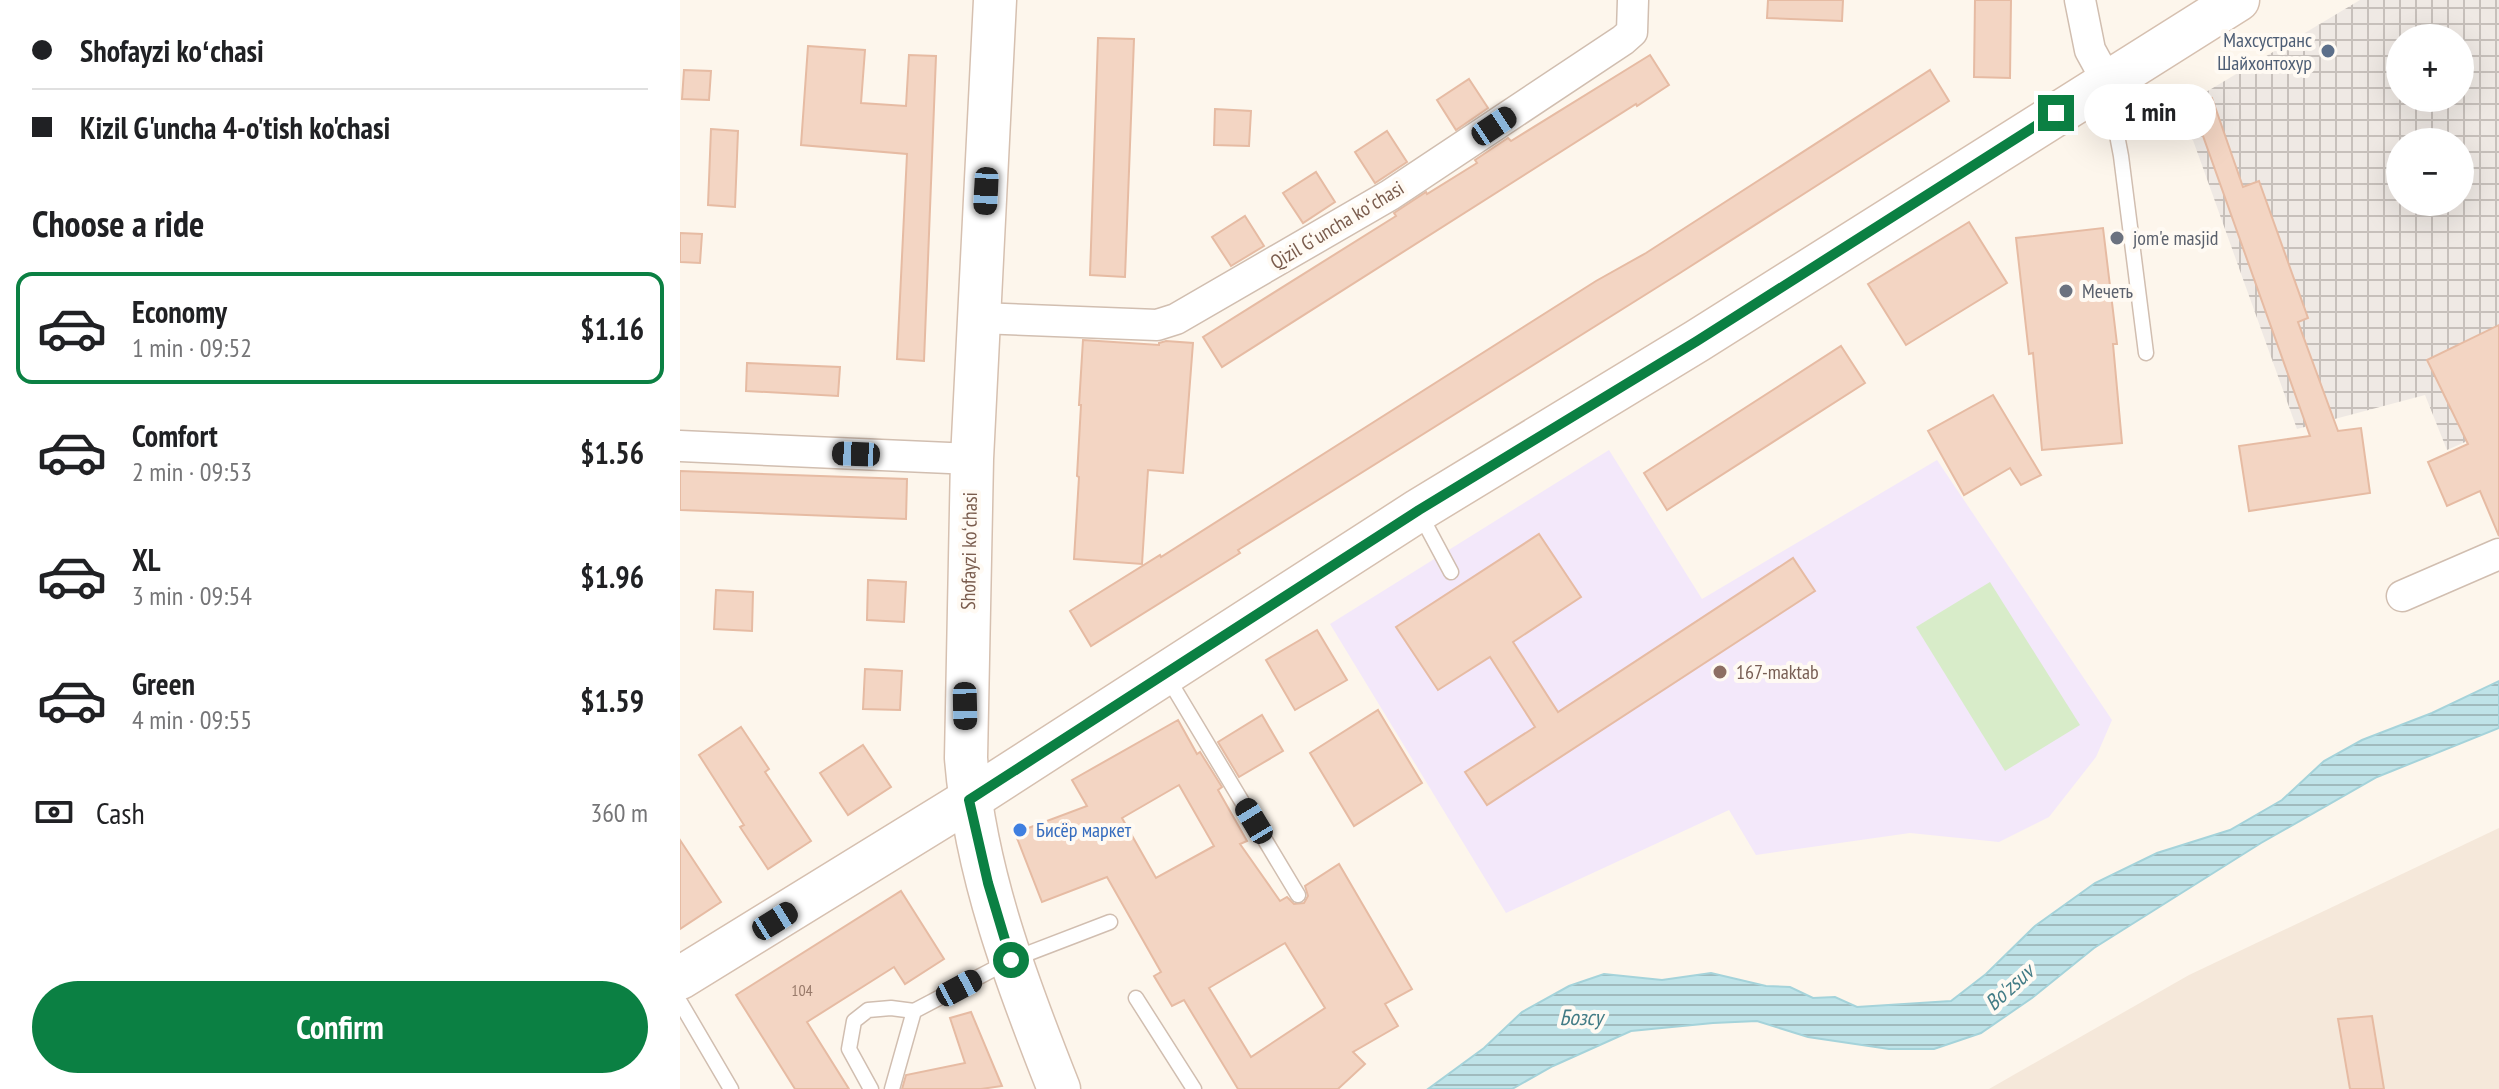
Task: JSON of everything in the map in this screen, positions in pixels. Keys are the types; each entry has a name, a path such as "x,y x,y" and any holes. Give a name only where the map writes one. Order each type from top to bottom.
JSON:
{"street":[{"name":"Shofayzi koʻchasi","path":"995,0 972,459 965,706 969,800 988,883 1024,1003 1059,1089"},
{"name":"Qizil Gʻuncha koʻchasi","path":"979,318 1157,325 1176,319 1390,195 1623,40 1632,32 1633,0"},
{"path":"2080,0 2090,50 2107,81"},
{"path":"680,978 969,800 1419,510 1697,341 2238,0"},
{"path":"680,446 972,459"},
{"path":"2402,596 2499,554"}],"lane":[{"path":"2107,81 2121,156 2146,353"},
{"path":"1419,510 1451,572"},
{"path":"1166,675 1298,895"},
{"path":"871,1089 849,1049 854,1021 868,1010 891,1008 914,1011 1011,960 1110,922"},
{"path":"1136,998 1194,1089"},
{"path":"680,1002 731,1089"},
{"path":"892,1089 914,1011"}],"shaded area":[{"path":"2360,0 2499,0 2499,427 2447,450 2425,395 2297,429 2181,107"},
{"name":"167-maktab","path":"1609,450 1702,599 1937,460 2112,720 2096,757 2049,817 1999,842 1910,833 1756,855 1729,810 1506,913 1330,624"},
{"path":"2499,828 2499,1089 1989,1089 2189,975"}],"green space":[{"path":"1990,582 2080,725 2005,771 1916,627"}],"water":[{"name":"Бозсу","path":"2499,681 2499,728 2377,777 2261,843 2094,948 2032,998 1981,1033 1934,1049 1889,1049 1808,1037 1757,1021 1631,1031 1553,1066 1512,1089 1428,1089 1484,1048 1522,1012 1569,986 1604,974 1662,980 1711,973 1766,986 1790,987 1813,998 1835,997 1857,1007 1951,1001 1986,974 2035,926 2095,883 2157,853 2230,830 2282,800 2324,761 2362,740 2432,713"}],"building":[{"path":"1768,0 1843,0 1842,21 1767,18"},
{"path":"1975,0 2011,0 2010,78 1974,77"},
{"path":"1098,38 1134,39 1125,277 1090,275"},
{"path":"808,46 865,50 861,103 906,106 909,55 936,56 924,361 897,359 907,154 801,145"},
{"path":"1650,55 1669,85 1222,367 1203,337 1396,216 1394,213 1477,163 1475,160 1508,138 1511,141"},
{"path":"684,70 711,71 709,100 682,99"},
{"path":"1930,70 1949,101 1091,646 1070,611 1161,557 1596,281 1646,253"},
{"path":"1469,79 1488,108 1456,130 1437,100"},
{"path":"2212,98 2243,187 2259,181 2308,318 2298,322 2338,431 2361,428 2370,493 2249,511 2239,446 2310,436 2192,105"},
{"path":"1215,109 1251,111 1249,146 1214,145"},
{"path":"711,129 738,131 735,207 708,205"},
{"path":"1387,131 1407,162 1375,183 1355,152"},
{"path":"1316,172 1335,202 1303,223 1283,193"},
{"path":"1245,216 1264,246 1231,266 1212,237"},
{"path":"1969,222 2007,283 1906,345 1868,284"},
{"path":"2103,228 2117,344 2113,344 2122,443 2042,450 2033,353 2029,354 2016,238"},
{"path":"680,233 702,234 700,263 680,262"},
{"path":"2499,325 2499,536 2480,491 2447,506 2428,462 2468,444 2427,360"},
{"path":"1083,340 1159,345 1166,341 1193,343 1183,473 1148,470 1142,564 1074,559"},
{"path":"1841,346 1865,383 1667,510 1644,473"},
{"path":"747,363 840,367 838,396 746,391"},
{"path":"1993,395 2041,475 2021,485 2010,468 1964,495 1928,431"},
{"path":"680,471 907,479 906,519 680,510"},
{"path":"1539,534 1581,597 1513,642 1558,712 1793,558 1815,591 1487,805 1465,772 1535,727 1490,657 1438,690 1396,627"},
{"path":"868,580 906,582 904,622 867,620"},
{"path":"716,590 753,592 752,631 714,629"},
{"path":"1317,630 1347,680 1295,710 1266,660"},
{"path":"865,669 902,671 900,710 863,709"},
{"path":"1378,710 1422,783 1354,826 1310,753"},
{"path":"1262,715 1283,751 1239,777 1218,742"},
{"path":"1178,720 1197,754 1200,752 1222,787 1218,790 1247,841 1240,844 1280,901 1287,897 1294,904 1304,903 1308,896 1305,886 1339,864 1412,989 1385,1004 1398,1026 1353,1052 1365,1064 1338,1089 1238,1089 1184,1000 1172,1006 1154,976 1161,972 1107,877 1042,902 1015,833 1087,806 1072,780","holes":["1179,785 1214,846 1156,878 1122,818","1285,943 1325,1008 1251,1057 1209,988"]},
{"path":"741,727 769,769 765,772 811,841 768,869 699,755"},
{"path":"863,745 891,787 848,815 820,773"},
{"path":"680,840 721,902 680,929"},
{"path":"901,891 944,959 905,984 894,967 807,1022 849,1089 795,1089 736,995"},
{"path":"971,1012 1002,1086 902,1089 906,1075 965,1063 950,1018"},
{"path":"2372,1016 2384,1089 2350,1089 2338,1019"}],"place":[{"name":"Махсустранс Шайхонтохур","path":"2328,51"},
{"name":"jom'e masjid","path":"2117,238"},
{"name":"Мечеть","path":"2066,291"},
{"name":"167-maktab","path":"1720,672"},
{"name":"Бисёр маркет","path":"1020,830"}],"route":[{"path":"1011,960 988,883 969,800 1419,510 1697,341 2056,113"}],"water label":[{"name":"Bo'zsuv","path":"2009,987"}]}
